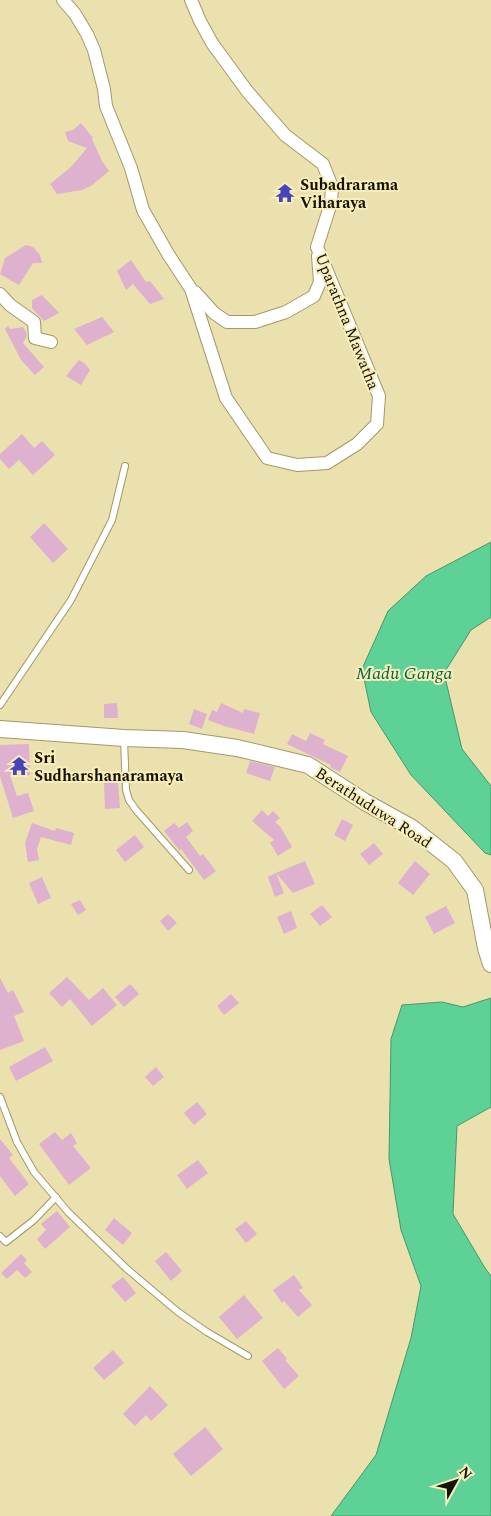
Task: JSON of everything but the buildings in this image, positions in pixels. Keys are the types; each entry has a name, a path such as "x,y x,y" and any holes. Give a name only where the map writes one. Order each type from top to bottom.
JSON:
{"street":[{"name":"Uparathna Mawatha","path":"63,0 79,20 94,50 104,89 106,106 131,168 143,210 191,289 226,398 267,458 297,465 327,463 357,444 377,424 379,396 317,247 331,203 332,187 323,164 285,135 229,68 212,43 191,0"},
{"path":"191,289 214,313 227,322 255,322 286,312 314,296 320,282 317,247"},
{"path":"0,294 10,306 34,322 35,338 51,342"},
{"name":"Berathuduwa Road","path":"0,729 192,742 237,748 308,765 365,802 412,828 454,862 475,890 486,948 491,964"}],"lane":[{"path":"0,705 71,600 112,520 125,466"},
{"path":"124,738 126,790 129,800 189,870"},
{"path":"0,1097 17,1142 34,1172 68,1212 127,1269 178,1312 248,1356"},
{"path":"0,1236 6,1242 34,1220 56,1197"}],"water":[{"name":"Madu Ganga","path":"491,542 491,617 471,630 444,673 462,749 491,786 491,855 485,853 411,775 371,712 362,669 388,611 426,576"},
{"path":"491,998 491,1107 457,1126 453,1214 491,1276 491,1516 331,1516 376,1455 411,1338 421,1286 401,1230 389,1159 391,1039 402,1005 442,1002 463,1007"}],"place":[{"name":"Subadrarama Viharaya","path":"285,193"},
{"name":"Sri Sudharshanaramaya","path":"19,766"}]}
